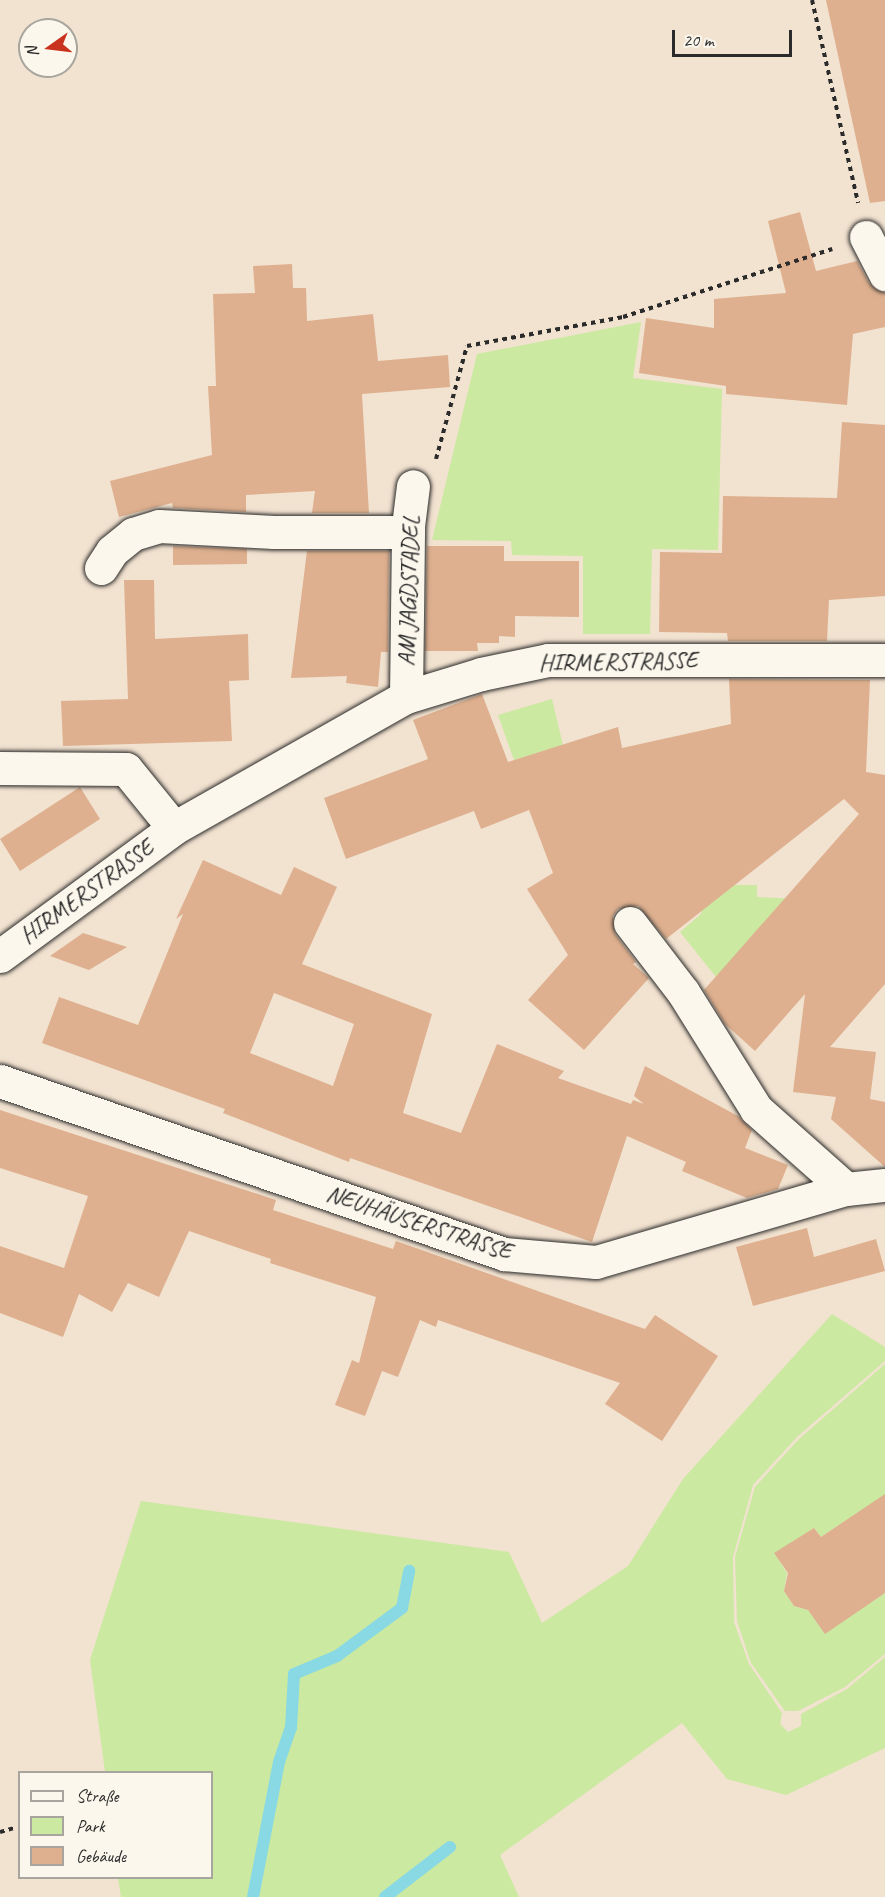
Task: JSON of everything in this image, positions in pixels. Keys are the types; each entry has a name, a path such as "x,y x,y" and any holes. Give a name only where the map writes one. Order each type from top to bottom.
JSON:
{"street":[{"path":"866,237 885,274"},
{"name":"AM JAGDSTADEL","path":"406,697 408,532 413,486"},
{"path":"100,568 112,551 133,534 159,526 274,532 408,532"},
{"name":"HIRMERSTRASSE","path":"0,956 174,828 406,697 481,674 548,660 885,660"},
{"name":"HIRMERSTRASSE","path":"0,768 126,769 174,828"},
{"path":"630,923 683,992 756,1109 846,1189"},
{"name":"NEUHÄUSERSTRASSE","path":"0,1081 504,1254 596,1262 846,1189 885,1185"}],"path":[{"path":"413,486 433,471 467,346 623,317 866,237 812,0"},
{"path":"0,1832 15,1828"}],"green space":[{"path":"641,322 633,378 722,389 718,550 652,549 650,634 583,634 583,556 512,555 511,541 432,540 477,354"},
{"path":"552,699 563,745 514,760 498,715"},
{"path":"727,885 757,885 757,897 858,902 716,977 680,932 701,914 704,895"},
{"path":"832,1314 885,1347 885,1361 797,1437 753,1485 733,1557 734,1622 749,1664 782,1713 780,1724 788,1732 801,1726 801,1714 847,1689 885,1657 885,1748 786,1795 727,1779 682,1723 500,1855 519,1897 121,1897 118,1879 213,1879 213,1771 105,1771 90,1660 141,1501 509,1552 542,1623 628,1566 683,1479"},
{"path":"885,1364 885,1495 821,1537 814,1528 775,1554 787,1573 784,1591 794,1606 808,1610 825,1633 885,1593 885,1654 845,1687 798,1711 785,1711 751,1663 737,1621 735,1557 755,1487 799,1439"}],"building":[{"path":"826,0 885,0 885,201 870,203"},
{"path":"800,212 816,271 857,261 869,283 885,293 885,327 853,334 847,405 726,394 726,386 639,373 646,318 714,328 714,299 786,293 768,221"},
{"path":"292,264 293,288 306,288 307,321 373,314 378,361 448,355 450,387 362,394 369,513 312,513 315,491 246,495 246,512 173,508 172,503 119,517 110,481 212,455 208,386 216,386 213,294 255,293 253,266"},
{"path":"842,422 885,425 885,596 829,600 827,641 728,641 727,633 659,632 660,552 722,553 723,496 837,498"},
{"path":"173,546 247,549 247,564 173,565"},
{"path":"427,546 504,546 504,561 579,561 579,617 515,616 515,637 499,636 499,643 477,643 478,651 425,651"},
{"path":"307,551 389,551 388,652 381,652 378,687 346,683 347,676 291,678"},
{"path":"124,580 154,580 155,639 248,634 249,680 229,681 232,741 63,746 61,701 128,699"},
{"path":"729,679 870,680 866,772 885,775 885,984 830,1047 876,1052 870,1099 885,1102 885,1167 831,1119 836,1097 793,1092 805,994 755,1051 725,1024 704,990 859,814 844,799 666,939 638,906 618,909 613,916 615,934 636,962 633,964 649,978 584,1050 528,1000 568,955 527,889 553,873 529,810 481,829 474,811 346,859 324,798 428,759 413,720 482,694 508,762 618,727 622,748 731,724"},
{"path":"80,787 100,819 20,871 0,839"},
{"path":"203,860 281,895 294,867 337,887 302,964 432,1014 403,1113 461,1133 497,1044 564,1071 558,1078 631,1104 633,1100 644,1104 634,1096 645,1066 738,1116 752,1130 745,1148 788,1165 778,1189 747,1198 682,1171 686,1162 627,1136 592,1242 350,1158 349,1162 223,1113 225,1109 42,1043 59,997 138,1025 183,914 176,919","holes":["274,993 354,1024 333,1086 250,1053"]},
{"path":"83,933 127,947 89,970 50,956"},
{"path":"0,1110 276,1200 273,1210 393,1249 396,1241 645,1329 655,1315 718,1356 662,1441 605,1404 620,1383 438,1320 436,1327 420,1320 398,1377 382,1371 365,1416 335,1405 352,1360 359,1363 376,1297 270,1263 271,1259 189,1231 159,1297 128,1283 112,1312 79,1294 63,1337 0,1313 0,1246 64,1268 88,1196 0,1168"},
{"path":"807,1228 814,1257 876,1239 885,1271 753,1306 736,1247"},
{"path":"885,1494 885,1593 825,1634 808,1610 794,1606 784,1591 788,1573 774,1553 814,1528 821,1537"}],"waterway":[{"path":"253,1897 279,1762 291,1728 294,1674 337,1656 402,1608 409,1571"},
{"path":"385,1897 450,1847"}]}
